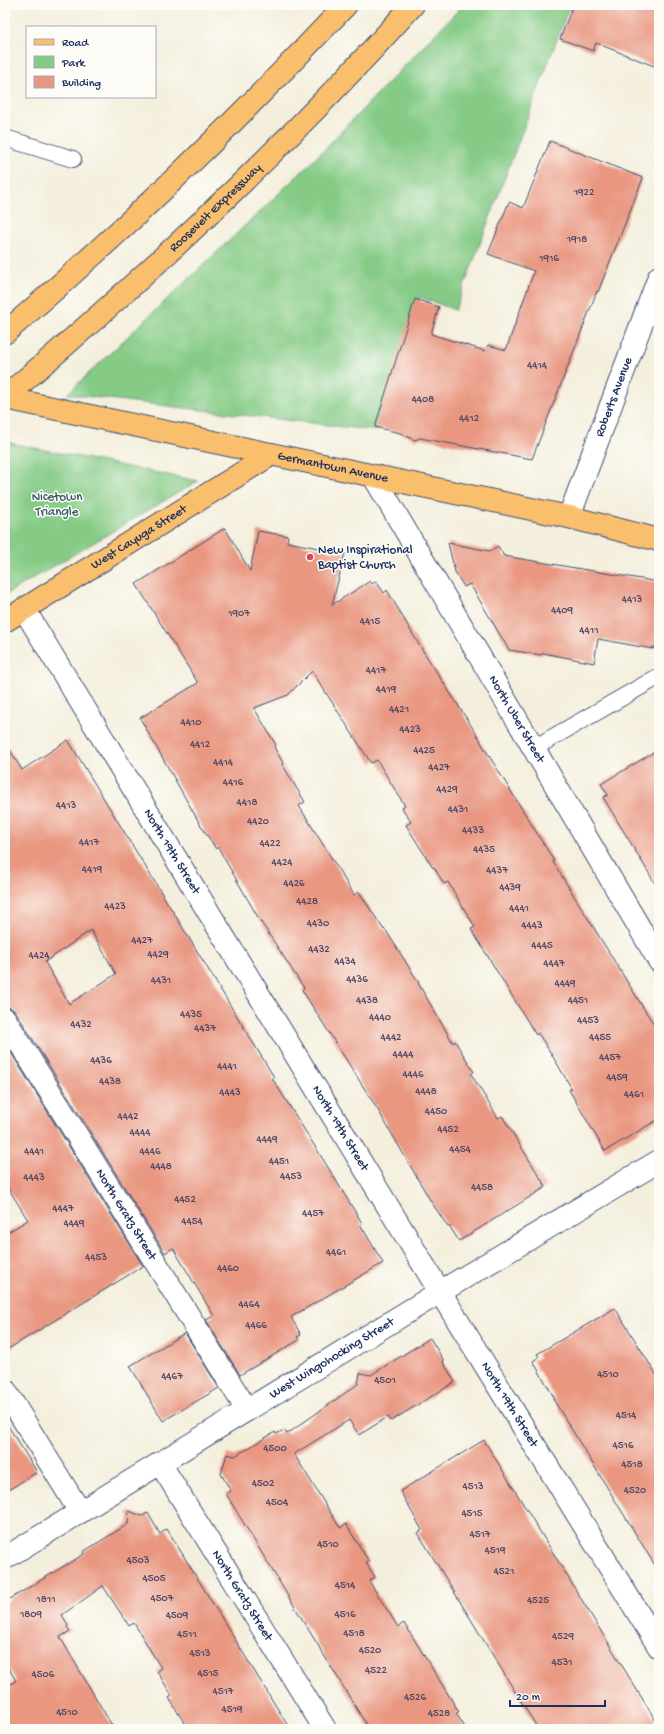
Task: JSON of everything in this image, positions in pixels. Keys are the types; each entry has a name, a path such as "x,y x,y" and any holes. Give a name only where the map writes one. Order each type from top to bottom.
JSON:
{"main road":[{"path":"5,333 128,224 211,145 292,63 346,5"},
{"name":"Roosevelt Expressway","path":"5,397 161,260 245,180 327,97 413,5"},
{"name":"Germantown Avenue","path":"5,397 374,477 569,517 659,540"},
{"name":"West Cayuga Street","path":"5,620 272,454"}],"street":[{"name":"Roberts Avenue","path":"569,517 659,277"},
{"name":"North Uber Street","path":"374,477 659,961"},
{"name":"North 19th Street","path":"24,609 440,1292 659,1647"},
{"name":"North Gratz Street","path":"5,1019 247,1410"},
{"name":"West Wingohocking Street","path":"5,1558 440,1292 659,1161"},
{"path":"5,1390 80,1512"},
{"name":"North Gratz Street","path":"160,1463 325,1729"}],"lane":[{"path":"5,138 73,159"},
{"path":"534,748 656,678"}],"green space":[{"path":"463,5 570,5 455,310 420,297 378,431 67,394 310,164"},
{"name":"Nicetown Triangle","path":"6,442 198,481 5,595"}],"building":[{"path":"573,5 659,5 659,68 596,43 593,51 560,39"},
{"path":"550,141 643,178 598,292 597,291 532,459 420,438 415,440 400,433 375,427 415,299 439,307 431,334 485,351 488,345 506,350 534,271 488,254 509,202 523,208"},
{"path":"225,528 250,571 258,531 288,536 287,542 345,553 332,605 370,581 372,584 376,581 384,593 387,590 418,643 481,741 554,861 553,862 659,1033 659,1119 605,1151 569,1090 572,1089 552,1055 538,1033 536,1035 471,929 475,927 448,882 444,884 406,825 411,822 402,808 405,806 377,760 371,763 312,671 288,695 254,708 276,745 274,747 283,763 282,764 305,802 299,806 354,895 359,892 384,930 385,929 419,983 453,1043 455,1041 474,1072 471,1074 498,1118 502,1116 546,1187 459,1241 430,1200 378,1110 302,990 304,988 259,919 218,847 216,849 200,824 140,718 198,683 136,584"},
{"path":"448,543 490,551 498,546 504,556 659,582 659,648 653,647 653,649 598,639 594,663 543,653 542,655 509,650 470,584 464,587 455,572"},
{"path":"68,740 274,1077 272,1078 362,1223 360,1224 383,1263 291,1317 301,1335 297,1337 299,1340 240,1375 206,1320 214,1316 173,1248 165,1253 16,1012 11,1008 5,1007 5,742 22,770","holes":["91,930 116,974 69,1004 45,962"]},
{"path":"659,749 659,890 603,797 608,795 601,784"},
{"path":"5,1043 143,1266 5,1351 5,1234 28,1220 5,1183"},
{"path":"615,1308 659,1379 659,1572 553,1399 555,1399 533,1361 539,1357 537,1354"},
{"path":"185,1333 219,1388 163,1421 130,1366"},
{"path":"430,1338 455,1382 391,1421 388,1417 359,1435 349,1420 294,1454 340,1528 346,1524 369,1562 366,1563 375,1577 369,1581 398,1627 404,1623 459,1712 456,1713 466,1729 369,1729 226,1494 231,1491 221,1474 227,1454 235,1456 275,1432 276,1434 284,1430 287,1434 358,1384 360,1373 371,1375"},
{"path":"5,1421 37,1472 5,1492"},
{"path":"484,1440 659,1726 659,1729 538,1729 418,1533 422,1530 400,1491"},
{"path":"129,1511 142,1516 148,1513 160,1534 167,1529 290,1729 188,1729 169,1698 172,1696 157,1671 161,1668 134,1623 129,1626 103,1586 62,1615 70,1631 60,1637 114,1729 5,1729 5,1687 16,1681 5,1662 5,1602 84,1554 83,1552 128,1524"}],"place":[{"name":"New Inspirational Baptist Church","path":"310,557"}]}
